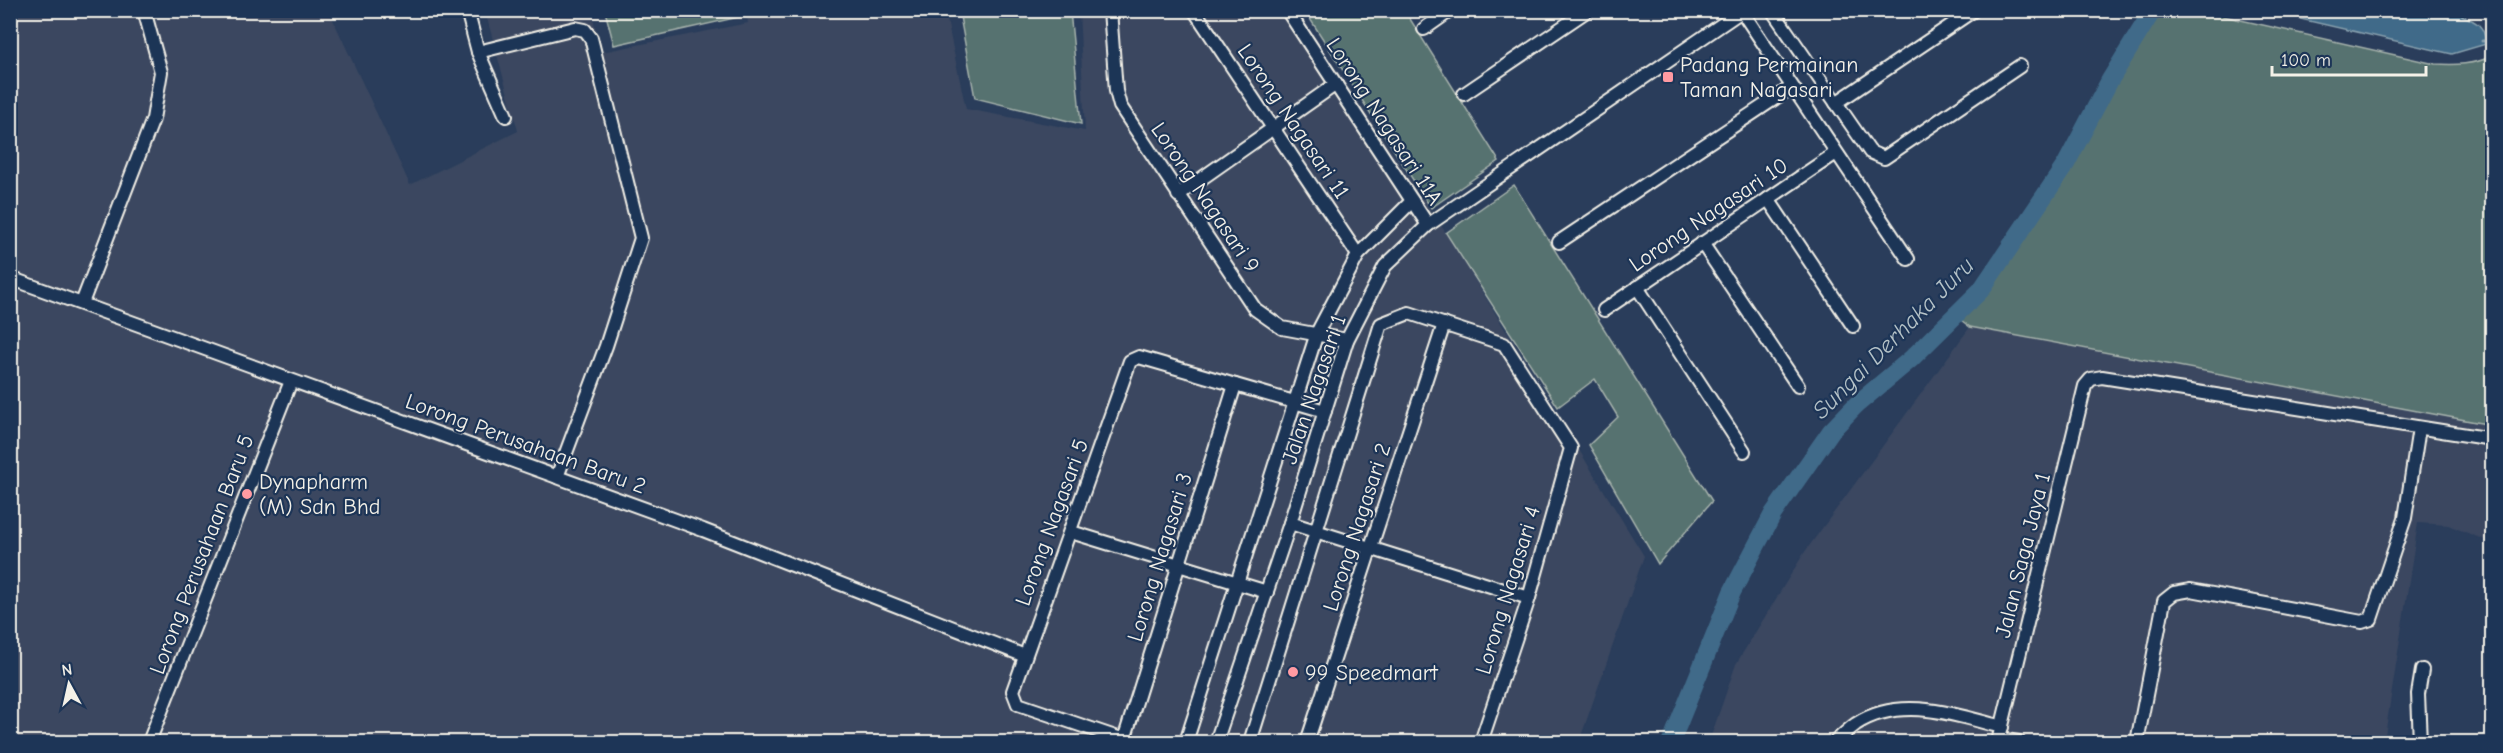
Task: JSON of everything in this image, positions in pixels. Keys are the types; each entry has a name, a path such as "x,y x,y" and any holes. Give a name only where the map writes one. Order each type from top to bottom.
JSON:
{"street":[{"path":"82,303 153,119 161,72 144,10"},
{"path":"467,10 478,52 506,116"},
{"name":"Lorong Nagasari 9","path":"1110,10 1116,91 1120,106 1255,309 1282,328 1347,340"},
{"name":"Lorong Nagasari 11","path":"1194,10 1358,255"},
{"name":"Lorong Nagasari 11A","path":"1287,10 1428,225"},
{"path":"1424,29 1451,10"},
{"path":"1464,94 1588,10"},
{"path":"1772,10 1870,152 1884,158 2020,66"},
{"path":"1836,103 1974,10"},
{"path":"1742,11 1908,259"},
{"name":"Jalan Nagasari 1","path":"1216,742 1290,523 1347,340 1385,266 1428,225 1742,11"},
{"path":"478,52 575,28 585,30 591,38 641,238 606,346 557,477"},
{"path":"1178,195 1336,84"},
{"path":"1559,242 1792,87"},
{"name":"Lorong Nagasari 10","path":"1604,310 1836,153"},
{"path":"1768,199 1853,326"},
{"name":"Jalan Nagasari 1","path":"1186,742 1317,333 1358,255 1412,201"},
{"path":"1702,243 1798,386"},
{"name":"Lorong Perusahaan Baru 2","path":"10,278 703,530 1025,656"},
{"path":"1637,287 1744,451"},
{"path":"1250,742 1381,324 1409,313 1444,324"},
{"name":"Lorong Nagasari 4","path":"1444,324 1504,344 1571,448 1529,598 1481,742"},
{"name":"Lorong Nagasari 2","path":"1307,742 1444,324"},
{"name":"Lorong Nagasari 5","path":"1127,741 1018,704 1013,691 1130,361 1139,357 1235,386"},
{"name":"Jalan Saga Jaya 1","path":"2000,736 2085,386 2091,379 2102,377 2420,428"},
{"name":"Lorong Perusahaan Baru 5","path":"149,742 291,381"},
{"path":"1235,386 1325,411"},
{"name":"Lorong Nagasari 3","path":"1127,741 1235,386"},
{"path":"2137,742 2164,601 2174,593 2191,590 2362,622 2371,619 2405,518 2420,428 2493,439"},
{"path":"1290,523 1529,598"},
{"path":"1071,532 1267,592"},
{"path":"2420,742 2418,694 2422,670"},
{"path":"1835,742 1854,725 1885,711 1910,709 1937,711 2019,742"}],"shaded area":[{"path":"10,11 329,11 410,185 518,131 485,11 591,11 602,52 748,23 746,11 945,11 966,109 1085,131 1079,11 1297,11 1446,233 1644,556 1579,742 11,742"},
{"path":"2266,11 2453,11 2480,26 2486,44 2452,54"},
{"path":"1970,327 2492,425 2492,543 2448,525 2418,523 2384,742 1709,742 1736,664 1804,553"}],"green space":[{"path":"2160,10 2225,11 2223,16 2435,64 2465,64 2492,56 2492,425 1970,327 1961,320 1989,289 2061,176 2112,83"},
{"path":"605,11 738,11 739,17 614,45"},
{"path":"959,11 1070,11 1081,124 975,98"},
{"path":"1305,11 1405,11 1499,161 1431,208"},
{"path":"1514,185 1712,501 1658,564 1589,445 1618,417 1595,379 1558,407 1446,233"}],"waterway":[{"name":"Sungai Derhaka Juru","path":"1671,742 1732,592 1773,514 1831,431 1856,405 1911,359 1981,290 2066,164 2110,80 2153,10"},
{"path":"2482,41 2492,41"}],"place":[{"name":"Padang Permainan Taman Nagasari","path":"1668,77"},
{"name":"Dynapharm (M) Sdn Bhd","path":"247,494"},
{"name":"99 Speedmart","path":"1293,672"}]}
